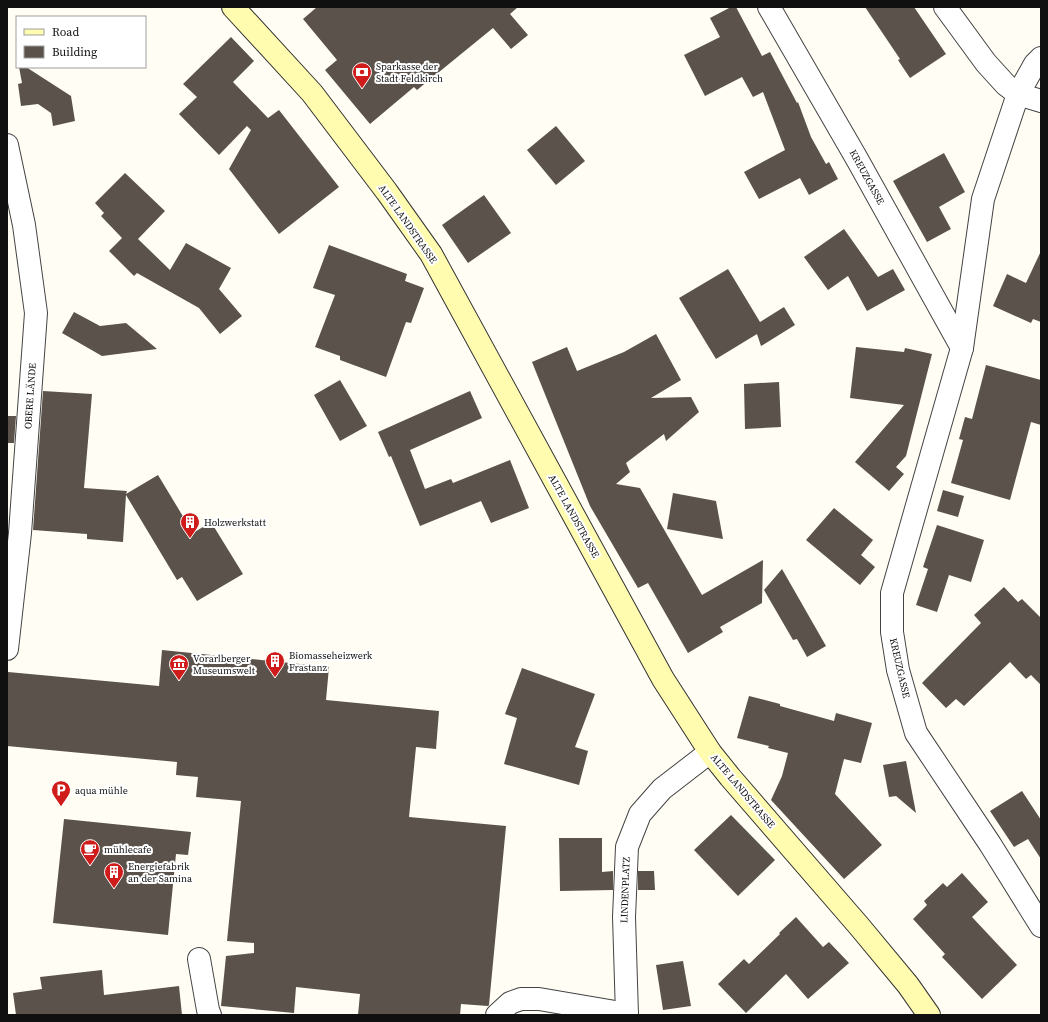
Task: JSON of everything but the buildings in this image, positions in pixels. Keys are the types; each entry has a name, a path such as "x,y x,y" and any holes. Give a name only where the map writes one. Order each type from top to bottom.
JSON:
{"main road":[{"name":"ALTE LANDSTRASSE","path":"233,7 312,94 379,182 430,254 663,679 710,752 903,979 929,1015"}],"street":[{"name":"KREUZGASSE","path":"769,7 857,159 962,348"},
{"path":"945,7 986,63 1006,85 1018,94 1041,101"},
{"name":"KREUZGASSE","path":"1037,920 990,844 916,733 898,670 892,632 892,593 962,348 983,199 1018,94 1035,64 1041,58"},
{"name":"OBERE LÄNDE","path":"7,145 24,225 36,313 20,533 7,649"},
{"name":"LINDENPLATZ","path":"627,1015 624,917 627,847 640,814 662,790 710,752"},
{"path":"199,959 210,1015"},
{"path":"497,1015 510,1003 520,999 539,999 627,1015"}],"place":[{"name":"Sparkasse der Stadt Feldkirch","path":"362,89"},
{"name":"Holzwerkstatt","path":"190,539"},
{"name":"Biomasseheizwerk Frastanz","path":"275,678"},
{"name":"Vorarlberger Museumswelt","path":"179,681"},
{"name":"aqua mühle","path":"61,807"},
{"name":"mühlecafe","path":"90,866"},
{"name":"Energiefabrik an der Samina","path":"114,889"}]}
